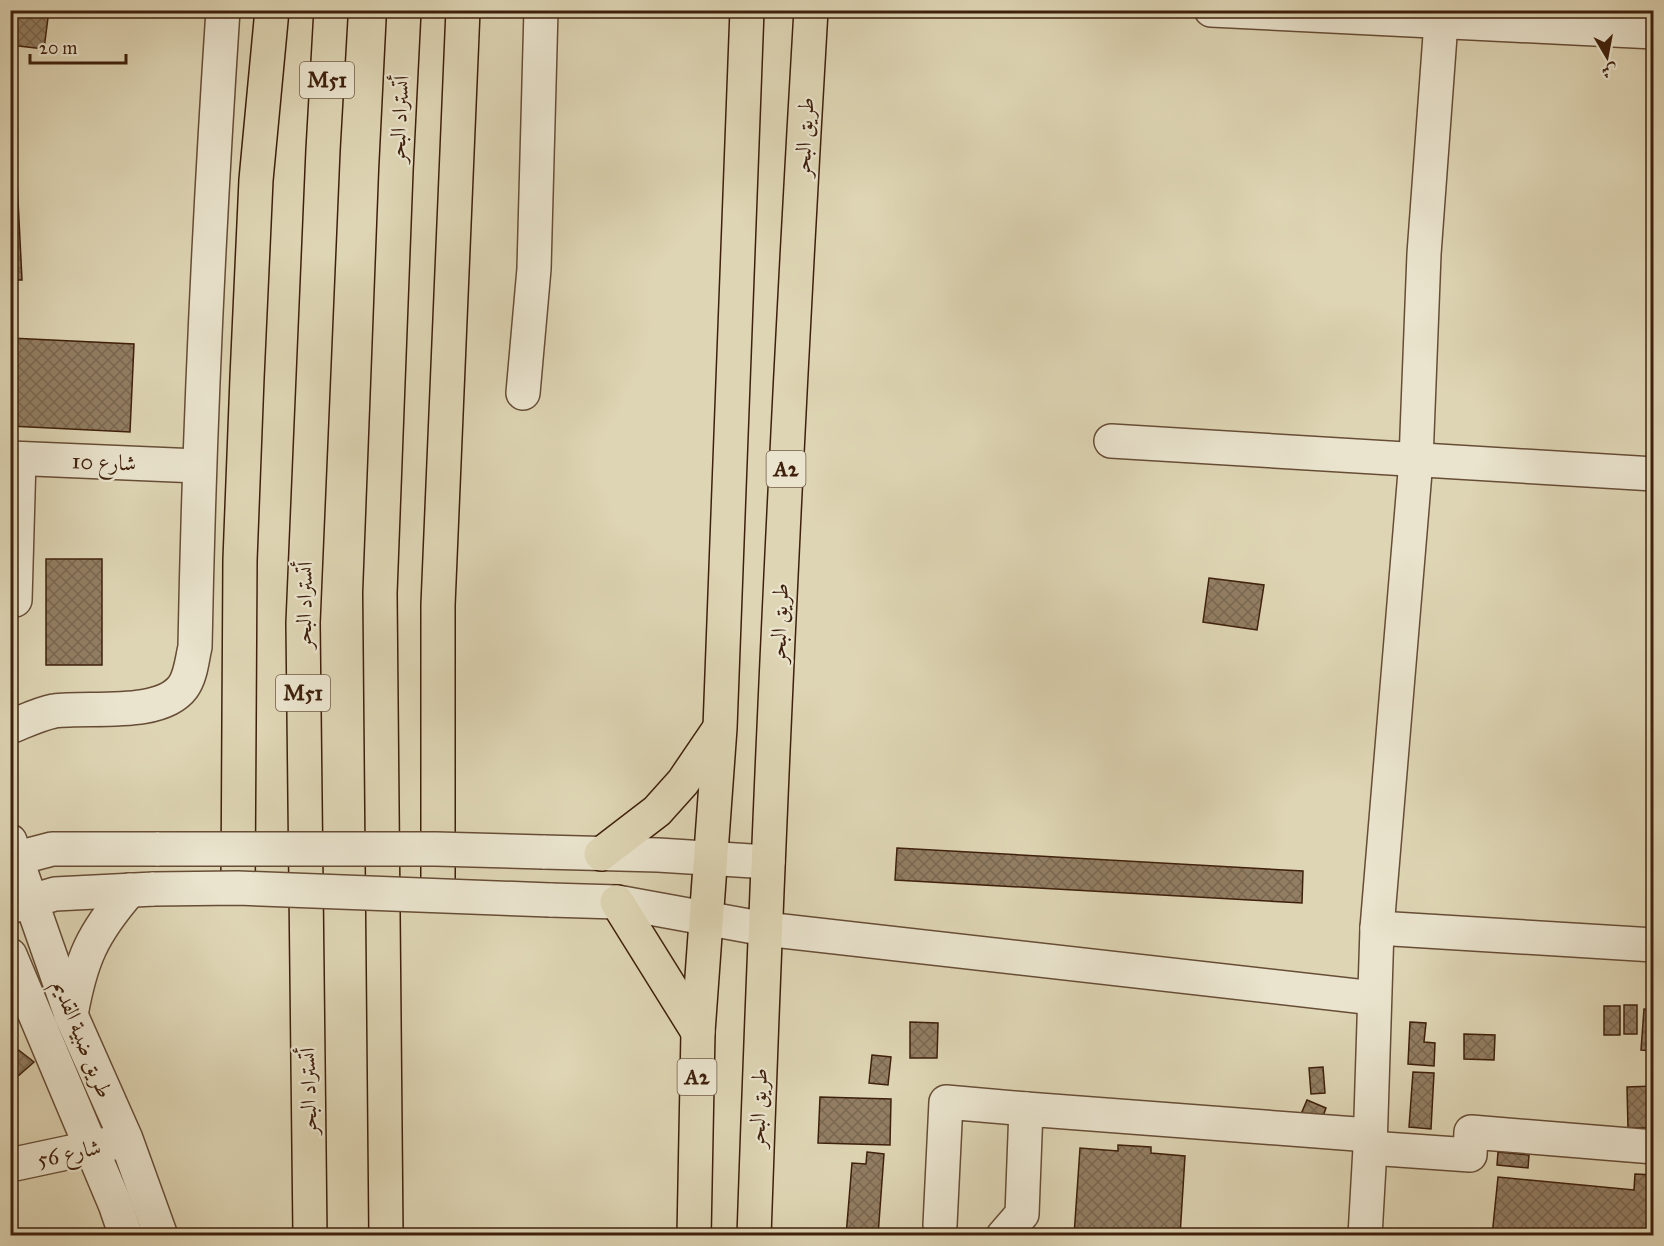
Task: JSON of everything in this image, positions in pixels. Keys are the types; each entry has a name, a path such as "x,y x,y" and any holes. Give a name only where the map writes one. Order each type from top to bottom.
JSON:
{"highway":[{"name":"أتستراد البحر","path":"310,1236 303,623 331,10"},
{"name":"أتستراد البحر","path":"387,1236 380,593 404,10"},
{"path":"438,895 436,849 438,605 462,10"},
{"name":"A2","path":"694,1236 698,1032 720,728 747,10"},
{"name":"طريق البحر","path":"754,1236 765,929 789,400 811,10"},
{"path":"238,888 240,560 256,180 271,13"},
{"path":"601,854 657,811 683,782 720,728"},
{"path":"617,902 698,1032"}],"street":[{"path":"10,727 56,711 136,708 167,700 184,686 195,647 198,466 211,188 223,10"},
{"path":"523,393 534,269 541,10"},
{"path":"1210,10 1442,22 1596,20 1653,32"},
{"path":"1365,1236 1377,928 1416,460 1424,254 1442,22"},
{"path":"1111,441 1653,474"},
{"path":"15,459 15,600"},
{"name":"شارع 10","path":"15,459 198,466"},
{"path":"12,853 52,849 436,849 768,862"},
{"name":"طريق ضبية القديم","path":"12,853 21,905 126,1139 161,1236"},
{"path":"21,905 55,894 238,888 617,902 765,929 1374,998"},
{"path":"70,1015 77,979 86,955 111,912 142,890"},
{"path":"1377,928 1653,945"},
{"name":"طريق ضبية القديم","path":"10,956 115,1204 126,1236"},
{"path":"940,1225 946,1102 1370,1142 1470,1155 1471,1132 1653,1147"},
{"path":"1004,1236 1022,1214 1026,1109"},
{"name":"شارع 56","path":"10,1165 92,1149 126,1139"}],"building":[{"path":"10,10 49,10 44,49 10,45"},
{"path":"16,160 22,280 10,280 10,161"},
{"path":"10,338 134,344 130,432 10,426"},
{"path":"46,559 102,559 102,665 46,665"},
{"path":"1209,578 1264,585 1257,630 1203,622"},
{"path":"897,848 1303,871 1302,903 895,880"},
{"path":"1624,1005 1637,1005 1637,1034 1624,1034"},
{"path":"1604,1006 1620,1006 1620,1035 1604,1035"},
{"path":"1644,1009 1654,1010 1654,1051 1641,1050"},
{"path":"910,1022 938,1023 937,1058 910,1058"},
{"path":"1410,1022 1426,1023 1424,1042 1435,1043 1434,1066 1408,1064"},
{"path":"1464,1034 1495,1035 1494,1060 1464,1059"},
{"path":"16,1048 34,1062 10,1083 10,1049"},
{"path":"872,1055 891,1057 888,1085 869,1083"},
{"path":"1323,1067 1325,1093 1311,1094 1309,1068"},
{"path":"1413,1072 1434,1073 1431,1129 1409,1127"},
{"path":"1654,1086 1654,1128 1628,1128 1627,1087"},
{"path":"820,1097 891,1099 890,1145 818,1143"},
{"path":"1307,1100 1326,1108 1321,1122 1301,1114"},
{"path":"1118,1145 1151,1147 1151,1153 1185,1156 1180,1236 1074,1236 1080,1148 1118,1151"},
{"path":"867,1152 884,1154 878,1236 846,1236 852,1163 866,1164"},
{"path":"1498,1152 1529,1155 1528,1168 1497,1165"},
{"path":"1635,1174 1654,1175 1654,1236 1492,1236 1498,1177 1634,1190"}]}
